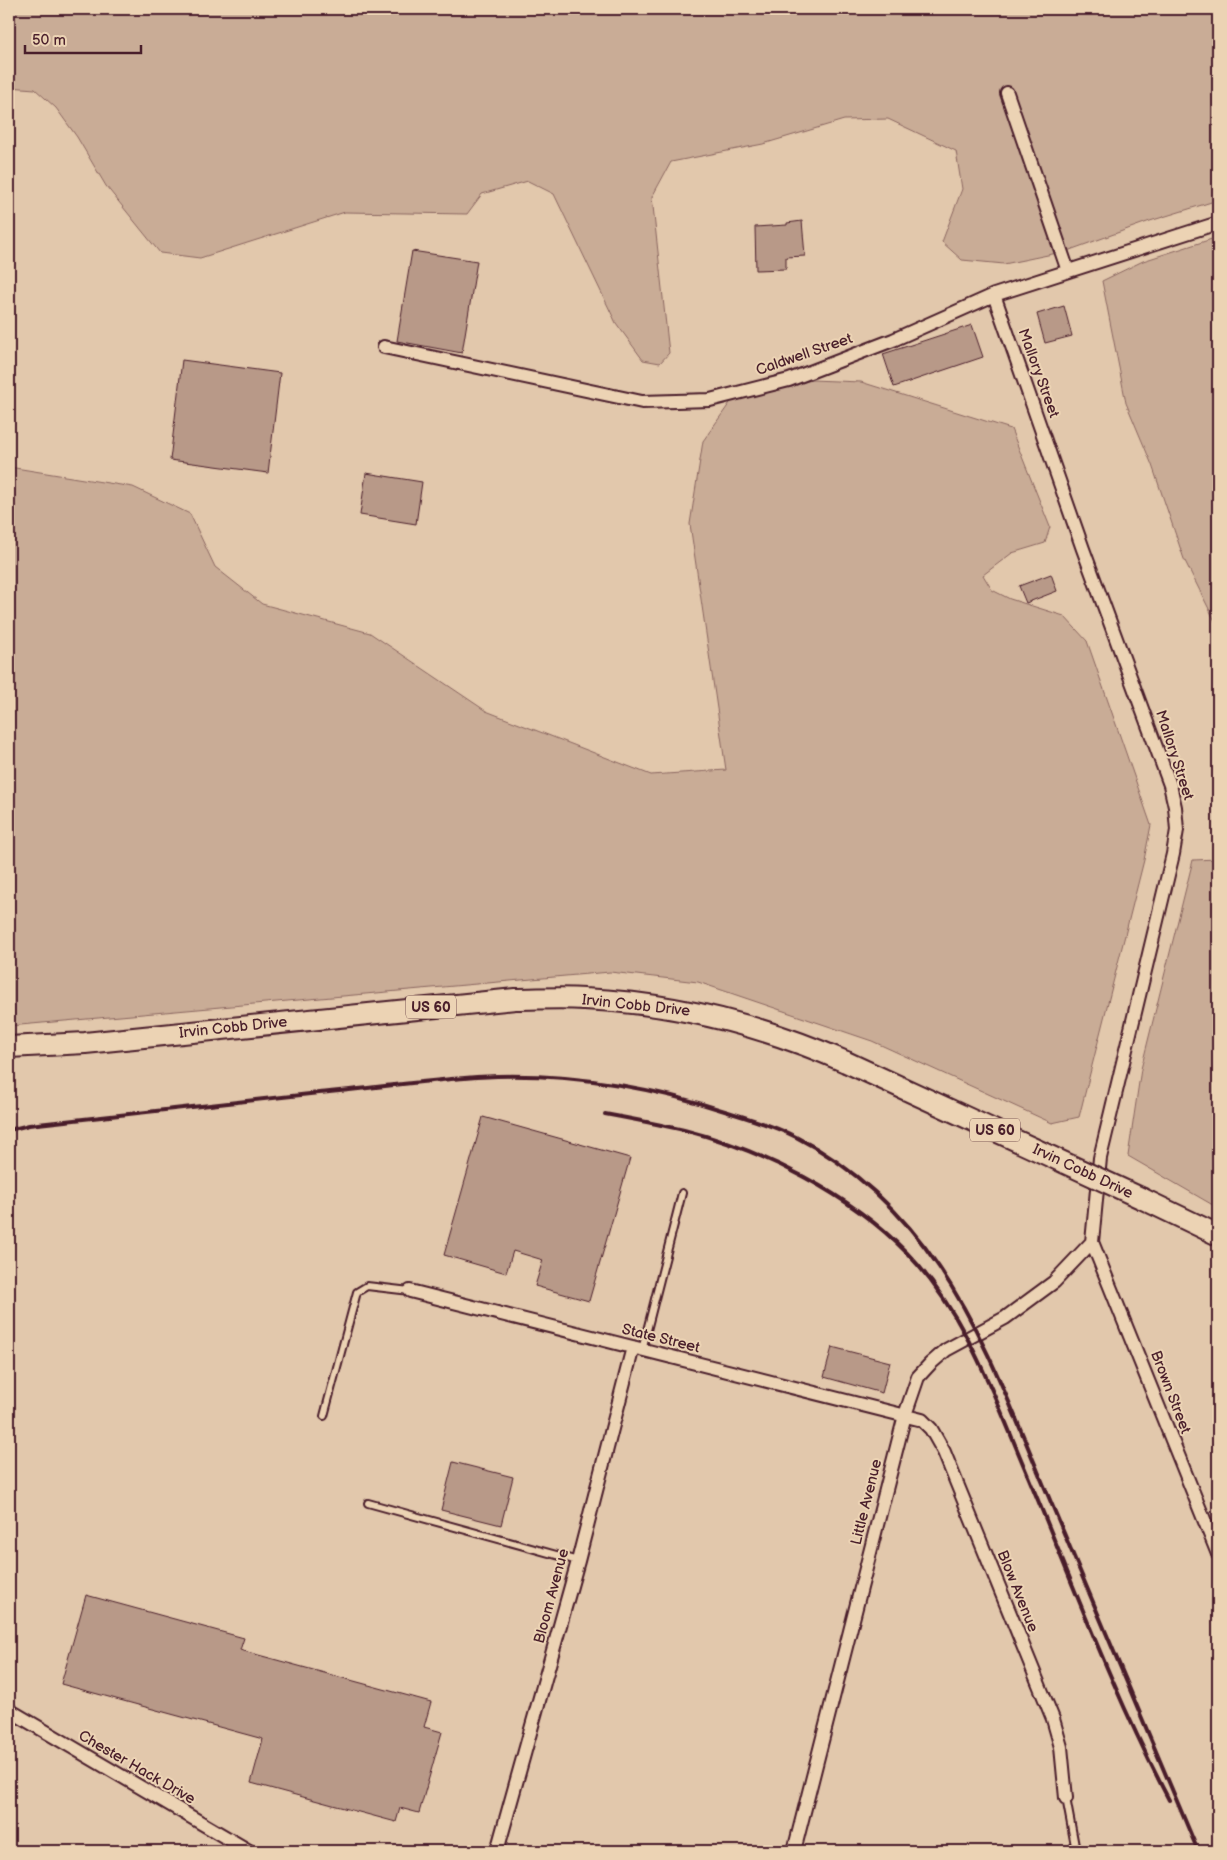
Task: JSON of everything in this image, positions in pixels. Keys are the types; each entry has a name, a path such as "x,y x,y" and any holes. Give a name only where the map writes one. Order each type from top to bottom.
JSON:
{"main road":[{"name":"Irvin Cobb Drive","path":"9,1047 85,1043 515,999 583,998 651,1004 696,1012 783,1037 846,1062 1143,1199 1218,1236"}],"street":[{"path":"1007,92 1068,271"},
{"name":"Caldwell Street","path":"384,347 642,402 710,400 789,380 893,340 994,295 1218,223"},
{"name":"Mallory Street","path":"994,295 1083,549 1154,737 1175,807 1177,830 1173,854 1100,1158 1092,1242"},
{"name":"Little Avenue","path":"794,1851 905,1415 918,1377 946,1350 1005,1318 1054,1282 1092,1242"},
{"name":"Brown Street","path":"1092,1242 1218,1554"},
{"name":"State Street","path":"410,1291 905,1415"},
{"name":"Bloom Avenue","path":"497,1851 638,1349"},
{"name":"Blow Avenue","path":"905,1415 922,1420 931,1429 944,1452 1053,1720 1061,1747 1066,1798"},
{"name":"Chester Hack Drive","path":"9,1710 249,1851"}],"lane":[{"path":"638,1349 682,1193"},
{"path":"324,1416 357,1292 367,1286 410,1291"},
{"path":"368,1503 578,1561"},
{"path":"1066,1798 1076,1851"}],"shaded area":[{"path":"9,9 1218,9 1218,200 1150,221 1067,251 1004,264 962,260 942,242 962,189 956,151 888,119 844,120 763,144 671,162 652,197 669,353 660,363 643,360 616,323 554,194 528,181 482,194 467,214 345,212 200,258 160,253 106,186 77,137 56,108 35,89 9,87"},
{"path":"1218,237 1218,627 1184,559 1152,465 1126,403 1102,281 1143,261"},
{"path":"812,380 861,382 1011,429 1050,527 1045,543 1012,553 983,575 992,590 1010,599 1064,616 1087,641 1151,825 1144,860 1079,1117 1052,1123 872,1041 698,982 610,972 9,1026 9,467 133,487 190,514 215,567 262,604 370,633 486,711 651,775 726,770 690,524 703,441 732,400"},
{"path":"1218,859 1218,1208 1128,1156 1141,1069 1193,860"}],"building":[{"path":"802,221 805,256 786,257 786,269 756,270 755,227 787,225 787,223"},
{"path":"412,251 477,261 462,353 397,341"},
{"path":"1064,306 1072,336 1045,343 1037,314"},
{"path":"972,325 983,357 894,387 883,354"},
{"path":"182,360 280,373 268,473 170,460"},
{"path":"366,473 422,482 416,524 360,515"},
{"path":"1051,574 1057,591 1026,603 1019,586"},
{"path":"483,1117 630,1158 589,1301 535,1286 543,1260 513,1251 506,1273 444,1255"},
{"path":"832,1347 890,1362 882,1393 824,1377"},
{"path":"453,1462 513,1477 501,1525 441,1510"},
{"path":"86,1595 244,1638 240,1650 431,1702 424,1727 442,1732 419,1813 400,1808 396,1822 251,1783 263,1739 61,1684"}],"railway":[{"path":"9,1130 29,1125 430,1081 475,1077 526,1076 556,1077 614,1084 700,1103 771,1126 817,1149 837,1162 876,1193 910,1228 939,1267 972,1322 1013,1410 1198,1851"},
{"path":"605,1114 684,1130 714,1139 744,1149 804,1177 832,1193 884,1232 907,1253 927,1276 961,1326 988,1380 1129,1718 1169,1800"}]}
